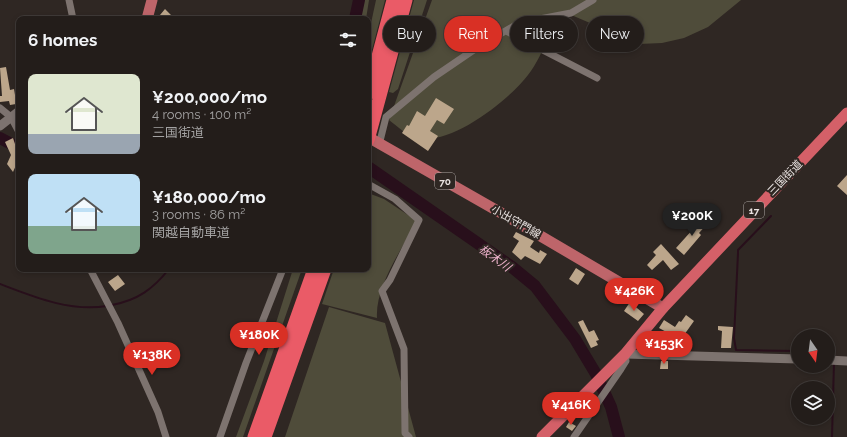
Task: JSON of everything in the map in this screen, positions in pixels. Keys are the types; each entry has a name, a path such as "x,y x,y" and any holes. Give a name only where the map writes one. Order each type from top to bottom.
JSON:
{"highway":[{"path":"371,83 392,0"},
{"path":"372,141 406,0"},
{"name":"三国街道","path":"542,437 624,354 663,308 847,113"},
{"path":"254,437 313,272"},
{"path":"265,437 325,272"}],"main road":[{"path":"147,16 152,0"},
{"name":"小出守門線","path":"372,141 517,222 663,308"}],"street":[{"path":"69,0 72,16"},
{"path":"372,141 386,117 434,77 478,46 519,23 571,13 593,0"},
{"path":"506,31 597,78"},
{"path":"0,108 11,117 16,126"},
{"path":"0,126 16,113"},
{"path":"371,186 395,199 419,220 390,280 382,291 404,349 405,433 409,437"},
{"path":"92,272 118,323 158,412 166,437"},
{"path":"220,437 246,363 282,272"},
{"path":"574,437 622,369 626,361 624,354 791,359"},
{"path":"835,360 847,361"}],"shaded area":[{"path":"354,0 369,0 366,16 355,16"},
{"path":"376,0 385,0 371,54 371,23"},
{"path":"414,0 427,0 422,16 410,16"},
{"path":"432,0 741,0 708,27 684,38 662,43 644,44 644,16 586,16 586,21 578,18 578,16 569,14 554,16 510,16 510,52 542,52 537,61 519,85 493,108 462,128 446,135 431,139 413,137 389,120 413,52 436,52 436,16 426,16"},
{"path":"400,52 410,52 398,89 393,93 389,92"},
{"path":"371,194 384,199 417,221 397,256 380,293 377,318 322,304 333,272 371,272"},
{"path":"292,272 301,272 243,437 236,437 264,361"},
{"path":"329,307 385,323 416,437 285,437"}],"building":[{"path":"165,9 172,16 161,16 160,15"},
{"path":"6,67 10,90 14,89 16,104 10,105 9,101 0,102 0,96 2,96 0,68"},
{"path":"436,98 454,109 444,124 437,120 430,131 438,136 428,151 402,133 407,125 409,126 417,111 425,116"},
{"path":"13,138 16,144 16,165 13,172 7,164 11,155 5,142"},
{"path":"847,175 847,195 837,186"},
{"path":"703,218 708,223 699,233 701,235 684,255 676,248"},
{"path":"516,232 534,241 530,247 539,253 540,250 547,254 540,264 525,256 521,260 512,252 519,241 513,237"},
{"path":"661,244 679,264 671,270 663,260 652,270 647,265 656,255 653,252"},
{"path":"576,268 585,274 578,285 569,279"},
{"path":"118,275 125,284 115,291 108,282"},
{"path":"630,302 644,314 638,321 624,311"},
{"path":"686,315 694,321 684,335 682,333 677,341 672,338 670,334 659,328 664,320 675,327"},
{"path":"583,320 589,332 594,330 599,340 596,341 598,345 591,348 578,322"},
{"path":"718,326 733,327 731,348 721,348 722,331 718,330"},
{"path":"661,361 668,361 668,369 660,369"},
{"path":"569,422 576,426 572,431 566,427"}],"waterway":[{"path":"356,16 359,0"},
{"name":"板木川","path":"0,138 16,146"},
{"name":"板木川","path":"371,169 512,267 535,286 575,339 596,374 611,407 619,437"},
{"path":"771,216 738,250 734,338 736,350 791,351"},
{"path":"112,305 130,300 144,293 166,272"},
{"path":"0,284 26,294 66,305 79,307 107,306"},
{"path":"832,437 834,373"}]}
